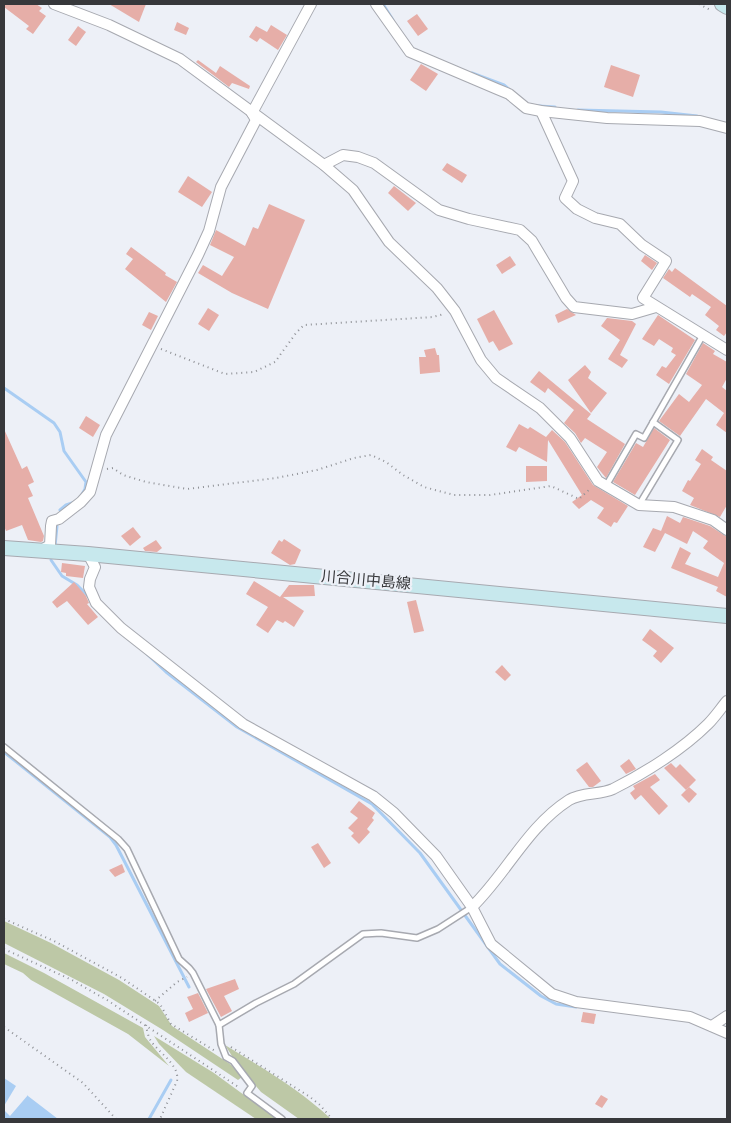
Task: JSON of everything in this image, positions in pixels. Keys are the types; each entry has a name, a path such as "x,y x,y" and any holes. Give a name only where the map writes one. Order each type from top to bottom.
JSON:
{"main road":[{"path":"722,4 727,6"},
{"name":"川合川中島線","path":"4,548 88,554 727,616"}],"street":[{"path":"54,4 109,25 180,59 324,165 353,190 389,242 437,288 455,311 481,360 496,378 540,408 570,438 602,484 639,505 674,507 712,520 727,530"},
{"path":"252,113 311,4"},
{"path":"376,4 410,52 476,78 509,94 526,108 541,112 607,118 700,121 727,128"},
{"path":"541,112 573,181 565,198 577,209 595,218 620,224 642,245 666,261 643,298 727,350"},
{"path":"41,550 50,545 52,521 59,519 81,502 90,492 106,435 209,231 221,187 256,120 252,113"},
{"path":"324,165 343,155 358,157 374,163 439,210 469,219 520,230 532,240 566,298 574,307 632,314 656,307"},
{"path":"88,554 95,567 89,587 96,603 121,628 243,724 373,796 394,813 436,856 491,944 552,994 576,1002 690,1017 727,1033"},
{"path":"469,909 529,835 550,816 571,799 612,790 652,766 690,740 709,723 727,700"},
{"path":"712,1026 727,1016"}],"lane":[{"path":"602,484 636,434 644,438 703,335"},
{"path":"639,505 678,440 653,422"},
{"path":"4,747 127,848 179,959 193,973 219,1025 221,1044 226,1057 233,1061 252,1086 247,1093 282,1119"},
{"path":"219,1025 256,1003 294,984 363,934 381,933 417,938 438,929 469,909"}],"path":[{"path":"152,346 225,374 254,372 275,362 304,325 433,317 455,311"},
{"path":"93,476 102,470 113,468 123,475 146,482 186,489 284,476 316,470 354,458 371,455 386,462 403,475 424,487 454,495 490,495 551,486 579,500 602,484"},
{"path":"4,919 71,950 122,978 160,1004 171,1024 226,1057"},
{"path":"4,949 72,980 146,1025 247,1093"},
{"path":"155,1001 177,982 189,976"},
{"path":"146,1025 150,1040 173,1065 178,1075 160,1119"},
{"path":"4,1027 83,1083 116,1119"},
{"path":"230,1046 310,1097 332,1119"}],"green space":[{"path":"4,921 51,943 119,980 159,1006 172,1026 230,1064 242,1077 238,1080 163,1030 104,994 4,943"},
{"path":"4,953 143,1028 145,1037 169,1066 128,1034 31,980 23,973 4,964"},
{"path":"154,1036 214,1073 277,1119 256,1119 186,1072 159,1044"},
{"path":"225,1045 293,1088 331,1119 299,1119 261,1092 237,1064"}],"water":[{"path":"4,1078 16,1086 4,1106"},
{"path":"28,1095 58,1119 4,1119 4,1110 10,1116"}],"building":[{"path":"4,4 36,4 42,8 39,11 46,16 33,34 26,29 29,26 4,7"},
{"path":"109,4 146,4 139,22"},
{"path":"417,14 428,29 418,36 407,21"},
{"path":"177,22 189,28 186,35 174,30"},
{"path":"271,25 287,35 278,50 260,38 257,42 249,37 256,26 267,32"},
{"path":"78,26 86,32 76,46 68,40"},
{"path":"198,60 216,73 220,66 250,86 249,89 232,83 229,87 196,62"},
{"path":"421,64 438,74 426,91 410,80"},
{"path":"611,65 640,75 633,97 604,87"},
{"path":"447,163 467,175 462,183 442,170"},
{"path":"188,176 212,192 202,207 178,192"},
{"path":"394,186 416,203 408,211 388,193"},
{"path":"269,204 305,220 268,309 232,293 198,273 203,265 222,276 234,257 210,245 216,230 245,246 253,227 258,229"},
{"path":"131,247 166,273 165,275 177,282 166,302 125,269 133,259 126,254"},
{"path":"645,255 657,263 652,270 641,261"},
{"path":"510,256 516,265 502,274 496,265"},
{"path":"675,268 727,306 727,332 724,336 716,330 719,326 705,315 711,307 692,294 690,297 663,278 669,269 672,272"},
{"path":"208,308 219,315 209,331 198,324"},
{"path":"567,309 576,315 558,323 555,315"},
{"path":"494,310 513,344 499,351 493,341 489,343 477,319"},
{"path":"149,312 158,316 151,330 142,325"},
{"path":"658,315 695,340 669,384 656,375 662,366 666,368 676,355 671,352 673,348 659,339 654,346 642,339"},
{"path":"607,318 632,321 636,324 620,355 628,360 622,368 608,359 620,340 601,326"},
{"path":"703,343 715,351 713,354 727,362 727,378 722,387 727,391 727,433 716,425 724,413 706,399 680,436 659,421 679,394 689,402 702,385 686,374"},
{"path":"435,348 437,355 439,355 440,372 420,374 419,357 426,357 424,350"},
{"path":"585,365 591,372 588,378 607,393 591,413 568,380"},
{"path":"539,371 591,414 587,419 625,444 606,478 597,467 607,452 585,438 581,443 575,433 564,423 574,410 548,388 545,393 530,382"},
{"path":"86,416 100,425 93,437 79,428"},
{"path":"519,424 528,429 530,427 546,437 552,430 565,442 593,485 628,506 617,523 614,522 611,527 597,518 604,508 591,500 579,509 572,502 582,495 548,440 547,462 519,447 516,452 506,447"},
{"path":"654,428 670,440 635,495 613,482 636,443 643,447"},
{"path":"4,429 22,469 27,466 34,482 28,485 33,496 28,498 44,536 41,542 28,540 22,525 6,531 4,526"},
{"path":"702,449 713,457 711,460 727,471 727,505 720,517 690,505 694,498 682,491 701,464 695,460"},
{"path":"526,466 547,466 547,481 526,482"},
{"path":"667,516 680,523 683,517 710,526 727,537 727,597 716,591 718,587 671,568 680,547 691,553 685,564 718,577 724,563 703,548 708,541 693,531 687,544 665,533 655,552 643,547 653,528 661,531"},
{"path":"133,527 141,537 130,546 121,536"},
{"path":"284,539 301,550 295,564 290,565 271,553 279,540 282,542"},
{"path":"156,540 162,548 157,552 145,551 143,548"},
{"path":"62,563 85,566 83,578 66,576 66,573 61,572"},
{"path":"254,581 280,597 289,585 314,585 315,596 283,597 304,611 294,627 285,621 283,623 277,620 268,633 256,625 268,607 246,594"},
{"path":"74,582 86,596 89,603 87,604 98,617 88,625 67,601 57,608 52,602"},
{"path":"416,600 424,631 414,633 407,602"},
{"path":"650,629 674,648 661,663 653,656 657,651 642,640"},
{"path":"502,665 511,675 505,681 495,672"},
{"path":"629,759 636,769 626,774 620,766"},
{"path":"587,762 601,781 593,787 589,787 576,770"},
{"path":"671,763 676,768 680,764 696,780 686,790 664,768"},
{"path":"655,774 660,780 650,787 668,806 659,815 641,795 635,800 630,793 635,789 633,786"},
{"path":"689,787 697,794 689,803 681,795"},
{"path":"359,801 375,813 372,818 374,820 367,829 370,832 359,844 351,836 354,833 348,828 358,818 350,812"},
{"path":"318,843 331,863 324,868 311,847"},
{"path":"122,864 125,872 115,877 109,870"},
{"path":"235,979 239,989 224,996 232,1011 221,1017 206,989"},
{"path":"198,993 208,1013 189,1022 185,1013 193,1009 187,997"},
{"path":"583,1012 596,1014 594,1024 581,1022"},
{"path":"601,1095 608,1099 602,1108 595,1104"}],"waterway":[{"path":"383,4 393,20"},
{"path":"472,73 504,85 510,90"},
{"path":"539,106 555,107"},
{"path":"578,110 661,112 697,116"},
{"path":"4,388 54,423 60,432 64,451 86,482 81,496"},
{"path":"60,510 66,505 75,502"},
{"path":"55,546 57,526"},
{"path":"51,560 62,576 77,585 89,597"},
{"path":"147,654 166,672 237,727 372,804 420,853 500,964 541,996 556,1004 576,1007"},
{"path":"4,752 110,837 116,845 189,987"},
{"path":"149,1119 171,1080"}]}
